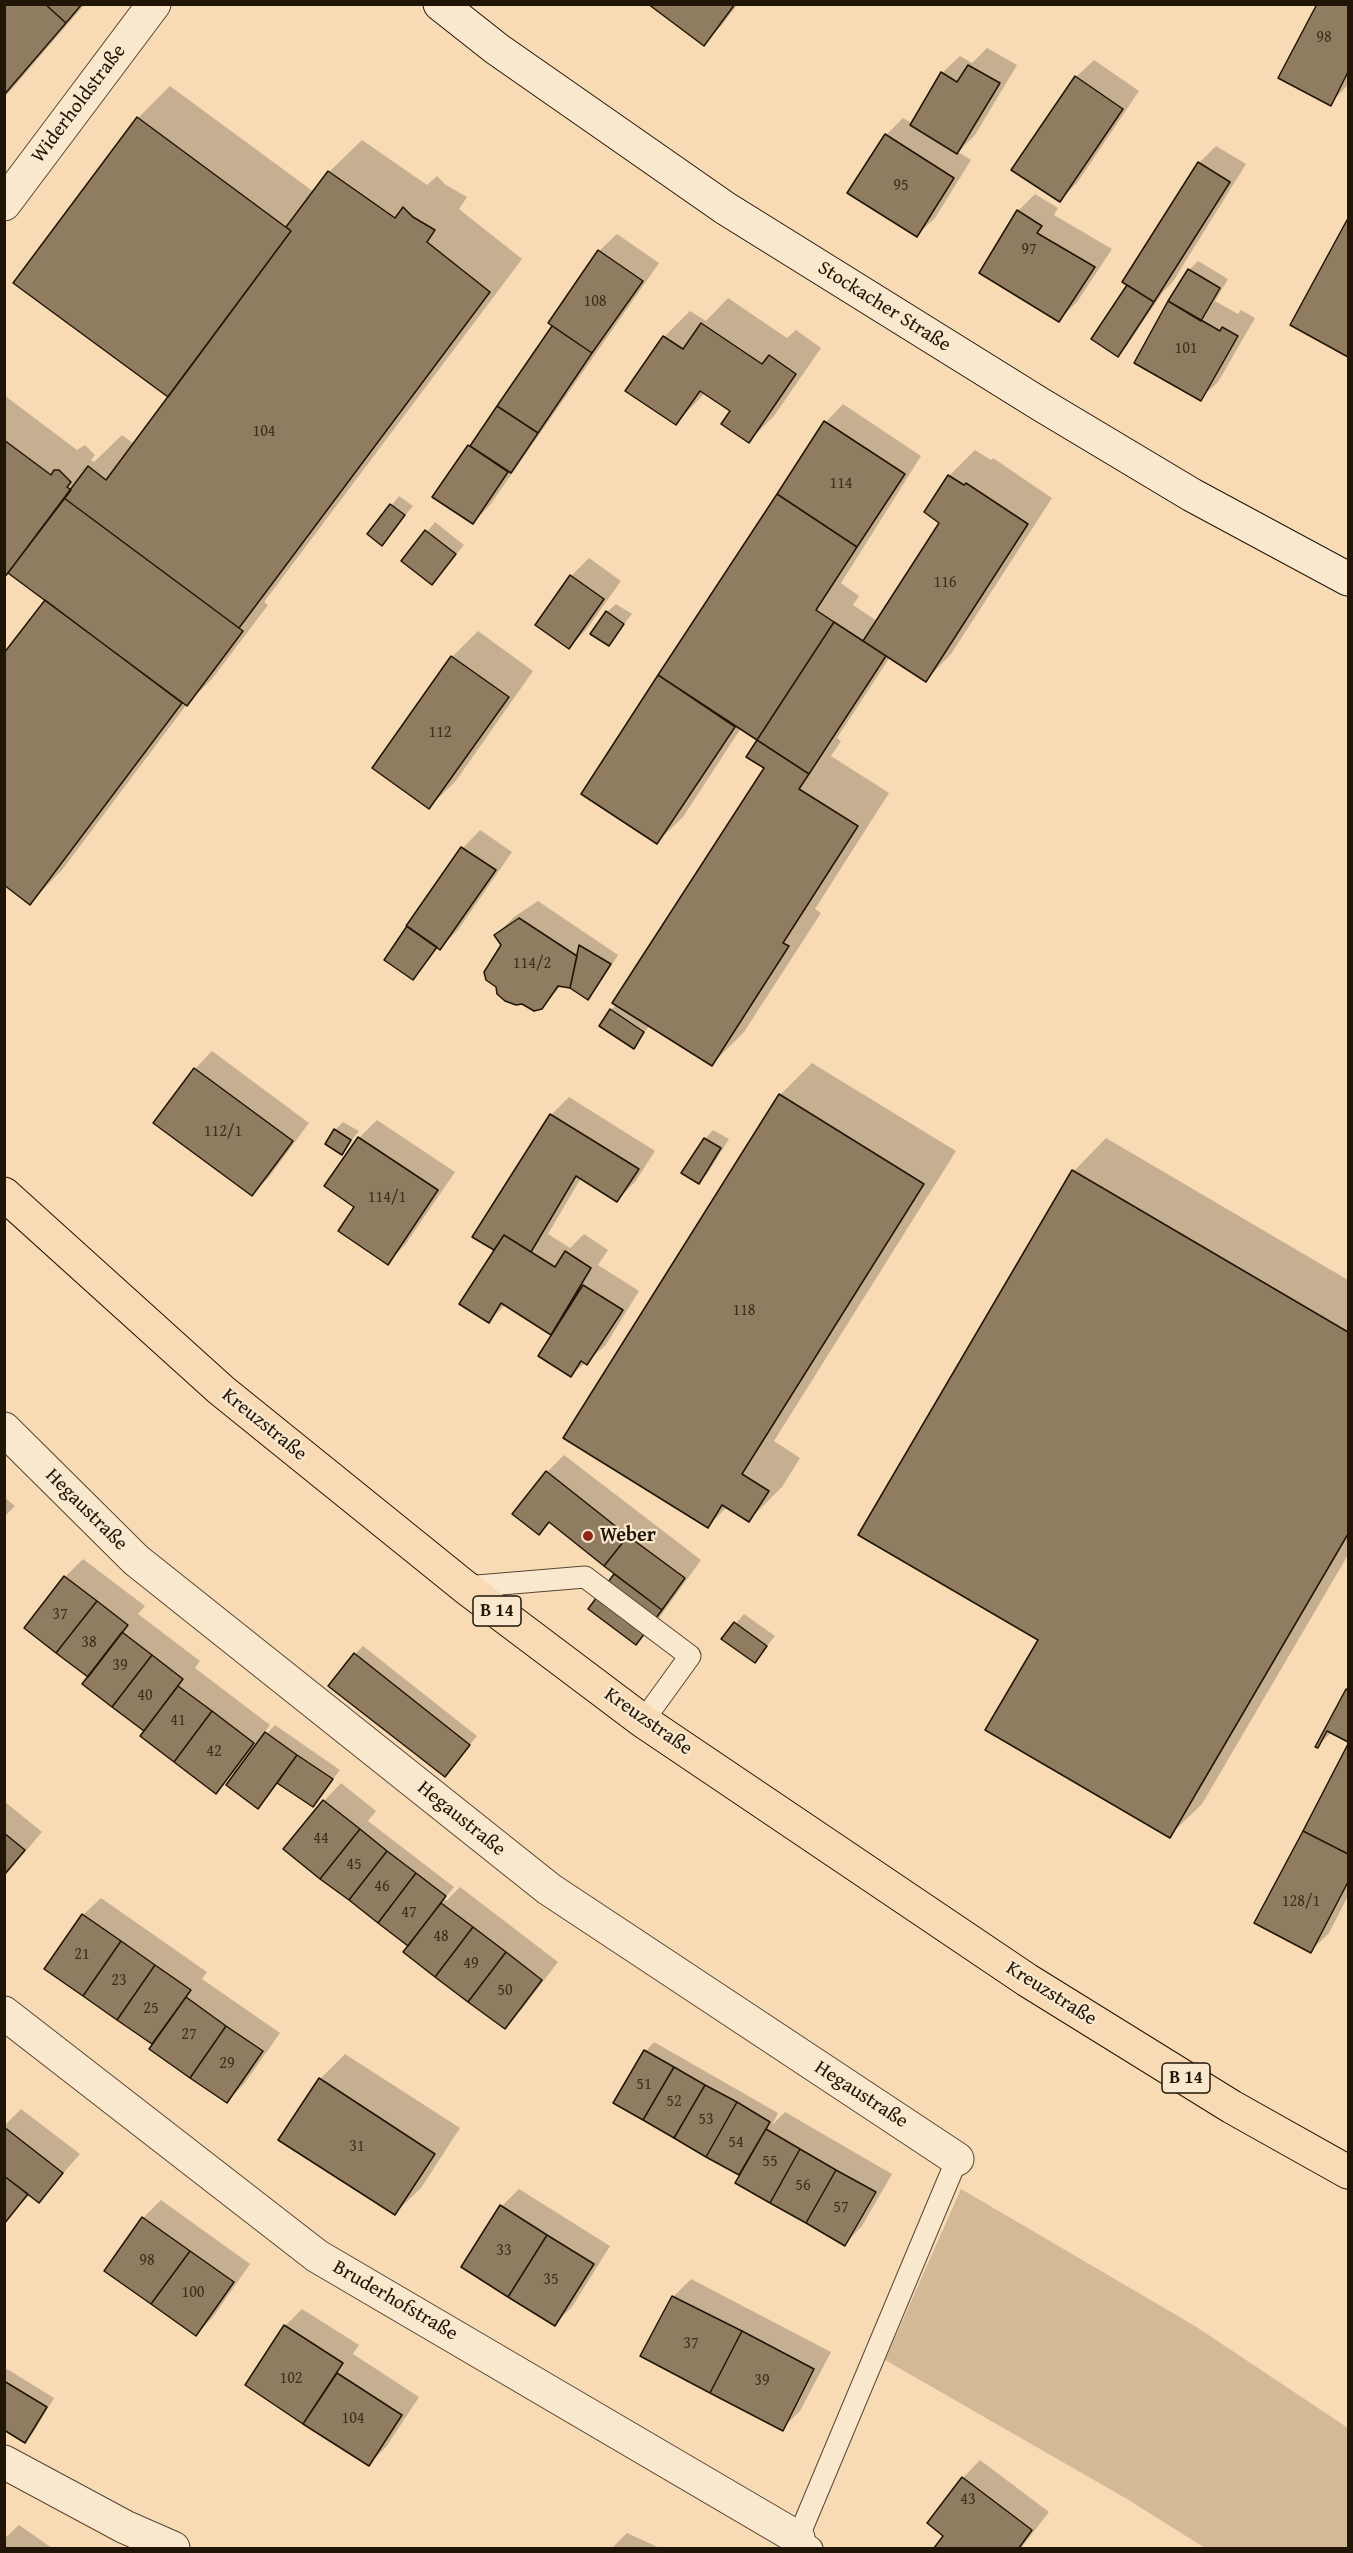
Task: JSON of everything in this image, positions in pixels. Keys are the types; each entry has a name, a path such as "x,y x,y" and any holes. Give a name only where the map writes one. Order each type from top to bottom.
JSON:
{"main road":[{"name":"Kreuzstraße","path":"4,1194 221,1390 465,1587 643,1721 1027,1980 1232,2107 1348,2172"}],"street":[{"name":"Widerholdstraße","path":"4,204 154,4"},
{"name":"Stockacher Straße","path":"440,4 497,49 735,214 1060,417 1192,495 1348,579"},
{"name":"Hegaustraße","path":"4,1429 135,1560 549,1889 957,2159"},
{"name":"Bruderhofstraße","path":"4,2013 317,2256 805,2543"},
{"path":"4,2462 125,2527 173,2548"}],"lane":[{"path":"465,1587 585,1577 690,1656 643,1721"},
{"path":"805,2543 957,2159"}],"shaded area":[{"path":"961,2189 1195,2326 1348,2428 1348,2548 1205,2548 1127,2499 885,2360"}],"building":[{"path":"4,4 45,4 66,23 4,95"},
{"path":"45,4 82,4 66,23"},
{"path":"648,4 735,4 704,46"},
{"path":"1317,4 1348,4 1348,72 1331,106 1278,78"},
{"path":"968,65 1000,83 957,154 910,125 941,72 957,82"},
{"path":"1075,76 1123,109 1060,202 1011,170"},
{"path":"137,117 291,231 168,397 13,283"},
{"path":"885,134 954,178 917,237 847,193"},
{"path":"1198,162 1230,182 1154,302 1122,282"},
{"path":"328,171 395,218 403,207 413,217 435,230 427,242 490,292 239,628 64,498 88,466 106,480 291,231 286,227"},
{"path":"1017,210 1042,226 1037,233 1095,267 1059,322 979,273"},
{"path":"1348,221 1348,357 1290,325"},
{"path":"598,250 643,281 592,353 548,323"},
{"path":"1188,269 1220,288 1201,321 1168,301"},
{"path":"1127,285 1154,302 1118,357 1091,339"},
{"path":"1168,301 1220,331 1222,327 1238,336 1201,401 1134,363"},
{"path":"701,323 762,364 769,355 796,374 749,443 721,424 730,411 700,391 676,425 625,391 663,336 683,349"},
{"path":"552,326 592,353 538,433 497,406"},
{"path":"497,406 538,433 511,473 470,446"},
{"path":"824,421 905,474 857,547 777,494"},
{"path":"4,440 51,475 54,470 59,470 71,482 67,487 71,490 4,578"},
{"path":"468,445 508,472 473,524 432,497"},
{"path":"948,475 964,485 966,483 1028,524 926,682 863,641 939,523 924,512"},
{"path":"777,494 857,547 816,610 834,622 757,740 658,675"},
{"path":"64,498 243,631 187,706 8,573"},
{"path":"390,504 405,515 382,546 367,534"},
{"path":"425,530 456,554 432,585 401,561"},
{"path":"570,575 604,599 569,649 535,625"},
{"path":"45,600 182,703 30,905 4,885 4,653"},
{"path":"606,611 624,624 609,646 590,634"},
{"path":"834,622 886,656 809,774 757,740"},
{"path":"451,656 509,697 429,809 372,768"},
{"path":"658,675 735,727 657,844 581,794"},
{"path":"757,740 809,774 799,789 858,826 783,943 789,946 712,1066 612,1003 764,768 746,757"},
{"path":"461,847 496,870 440,950 406,926"},
{"path":"519,918 577,956 570,988 558,986 542,1009 534,1011 522,1004 516,1005 505,1001 497,994 496,987 486,980 484,972 501,945 494,935"},
{"path":"407,926 437,947 413,980 384,960"},
{"path":"579,945 611,964 588,1000 570,988"},
{"path":"610,1009 644,1032 634,1049 599,1026"},
{"path":"194,1068 293,1141 252,1196 153,1123"},
{"path":"779,1094 924,1184 742,1474 769,1491 749,1522 722,1505 708,1528 563,1438"},
{"path":"550,1114 639,1169 617,1202 576,1176 531,1252 504,1235 494,1250 472,1237"},
{"path":"334,1129 351,1140 342,1155 325,1144"},
{"path":"358,1137 438,1190 388,1265 338,1231 354,1207 324,1186"},
{"path":"704,1138 721,1148 699,1184 681,1173"},
{"path":"1072,1170 1348,1332 1348,1534 1170,1838 985,1730 1038,1640 858,1535"},
{"path":"504,1235 555,1267 565,1251 591,1268 551,1335 501,1303 489,1323 459,1304"},
{"path":"583,1285 623,1310 587,1365 581,1361 571,1377 538,1356"},
{"path":"546,1471 628,1536 604,1566 549,1522 539,1535 512,1514"},
{"path":"628,1536 685,1578 662,1610 604,1566"},
{"path":"614,1574 662,1610 636,1645 588,1609"},
{"path":"64,1576 97,1601 56,1653 24,1628"},
{"path":"97,1601 128,1625 88,1677 56,1653"},
{"path":"734,1622 767,1646 755,1663 721,1639"},
{"path":"122,1632 152,1655 112,1707 82,1684"},
{"path":"354,1653 470,1745 445,1777 328,1686"},
{"path":"152,1655 183,1679 144,1731 112,1707"},
{"path":"178,1686 212,1711 174,1762 140,1736"},
{"path":"1346,1689 1348,1690 1348,1742 1327,1731 1318,1748 1315,1747"},
{"path":"212,1711 254,1743 216,1794 174,1762"},
{"path":"265,1732 297,1755 258,1809 226,1785"},
{"path":"1348,1744 1348,1854 1303,1831"},
{"path":"297,1755 333,1779 313,1807 277,1783"},
{"path":"323,1800 360,1829 320,1879 283,1849"},
{"path":"360,1829 387,1851 349,1900 320,1879"},
{"path":"1303,1831 1348,1854 1348,1882 1311,1953 1254,1923"},
{"path":"4,1833 25,1850 4,1875"},
{"path":"387,1851 416,1873 378,1923 349,1900"},
{"path":"416,1873 446,1896 408,1946 378,1923"},
{"path":"441,1903 473,1927 435,1977 403,1952"},
{"path":"82,1914 121,1941 83,1996 44,1969"},
{"path":"473,1927 506,1952 468,2002 435,1977"},
{"path":"121,1941 155,1965 117,2020 83,1996"},
{"path":"506,1952 542,1980 505,2029 468,2002"},
{"path":"155,1965 191,1990 152,2044 117,2020"},
{"path":"186,1997 226,2026 190,2078 149,2049"},
{"path":"226,2026 263,2051 227,2103 190,2078"},
{"path":"644,2050 674,2067 643,2120 613,2103"},
{"path":"674,2067 705,2085 674,2138 643,2120"},
{"path":"319,2078 435,2154 395,2215 278,2140"},
{"path":"705,2085 737,2102 706,2157 674,2138"},
{"path":"737,2102 770,2122 739,2175 706,2157"},
{"path":"4,2127 63,2173 39,2203 4,2176"},
{"path":"766,2129 800,2149 770,2203 735,2183"},
{"path":"800,2149 836,2170 806,2223 770,2203"},
{"path":"836,2170 876,2192 845,2246 806,2223"},
{"path":"4,2176 28,2194 4,2224"},
{"path":"500,2205 547,2235 508,2297 461,2267"},
{"path":"142,2217 190,2251 151,2304 104,2271"},
{"path":"547,2235 594,2264 555,2326 508,2297"},
{"path":"190,2251 234,2282 196,2336 151,2304"},
{"path":"672,2296 742,2331 710,2393 640,2356"},
{"path":"284,2325 343,2363 303,2424 245,2385"},
{"path":"742,2331 814,2369 783,2431 710,2393"},
{"path":"337,2373 402,2415 369,2466 303,2424"},
{"path":"4,2381 47,2407 25,2443 4,2430"},
{"path":"962,2477 1032,2530 1019,2548 934,2548 943,2536 927,2523"}],"place":[{"name":"Weber","path":"588,1536"}]}
